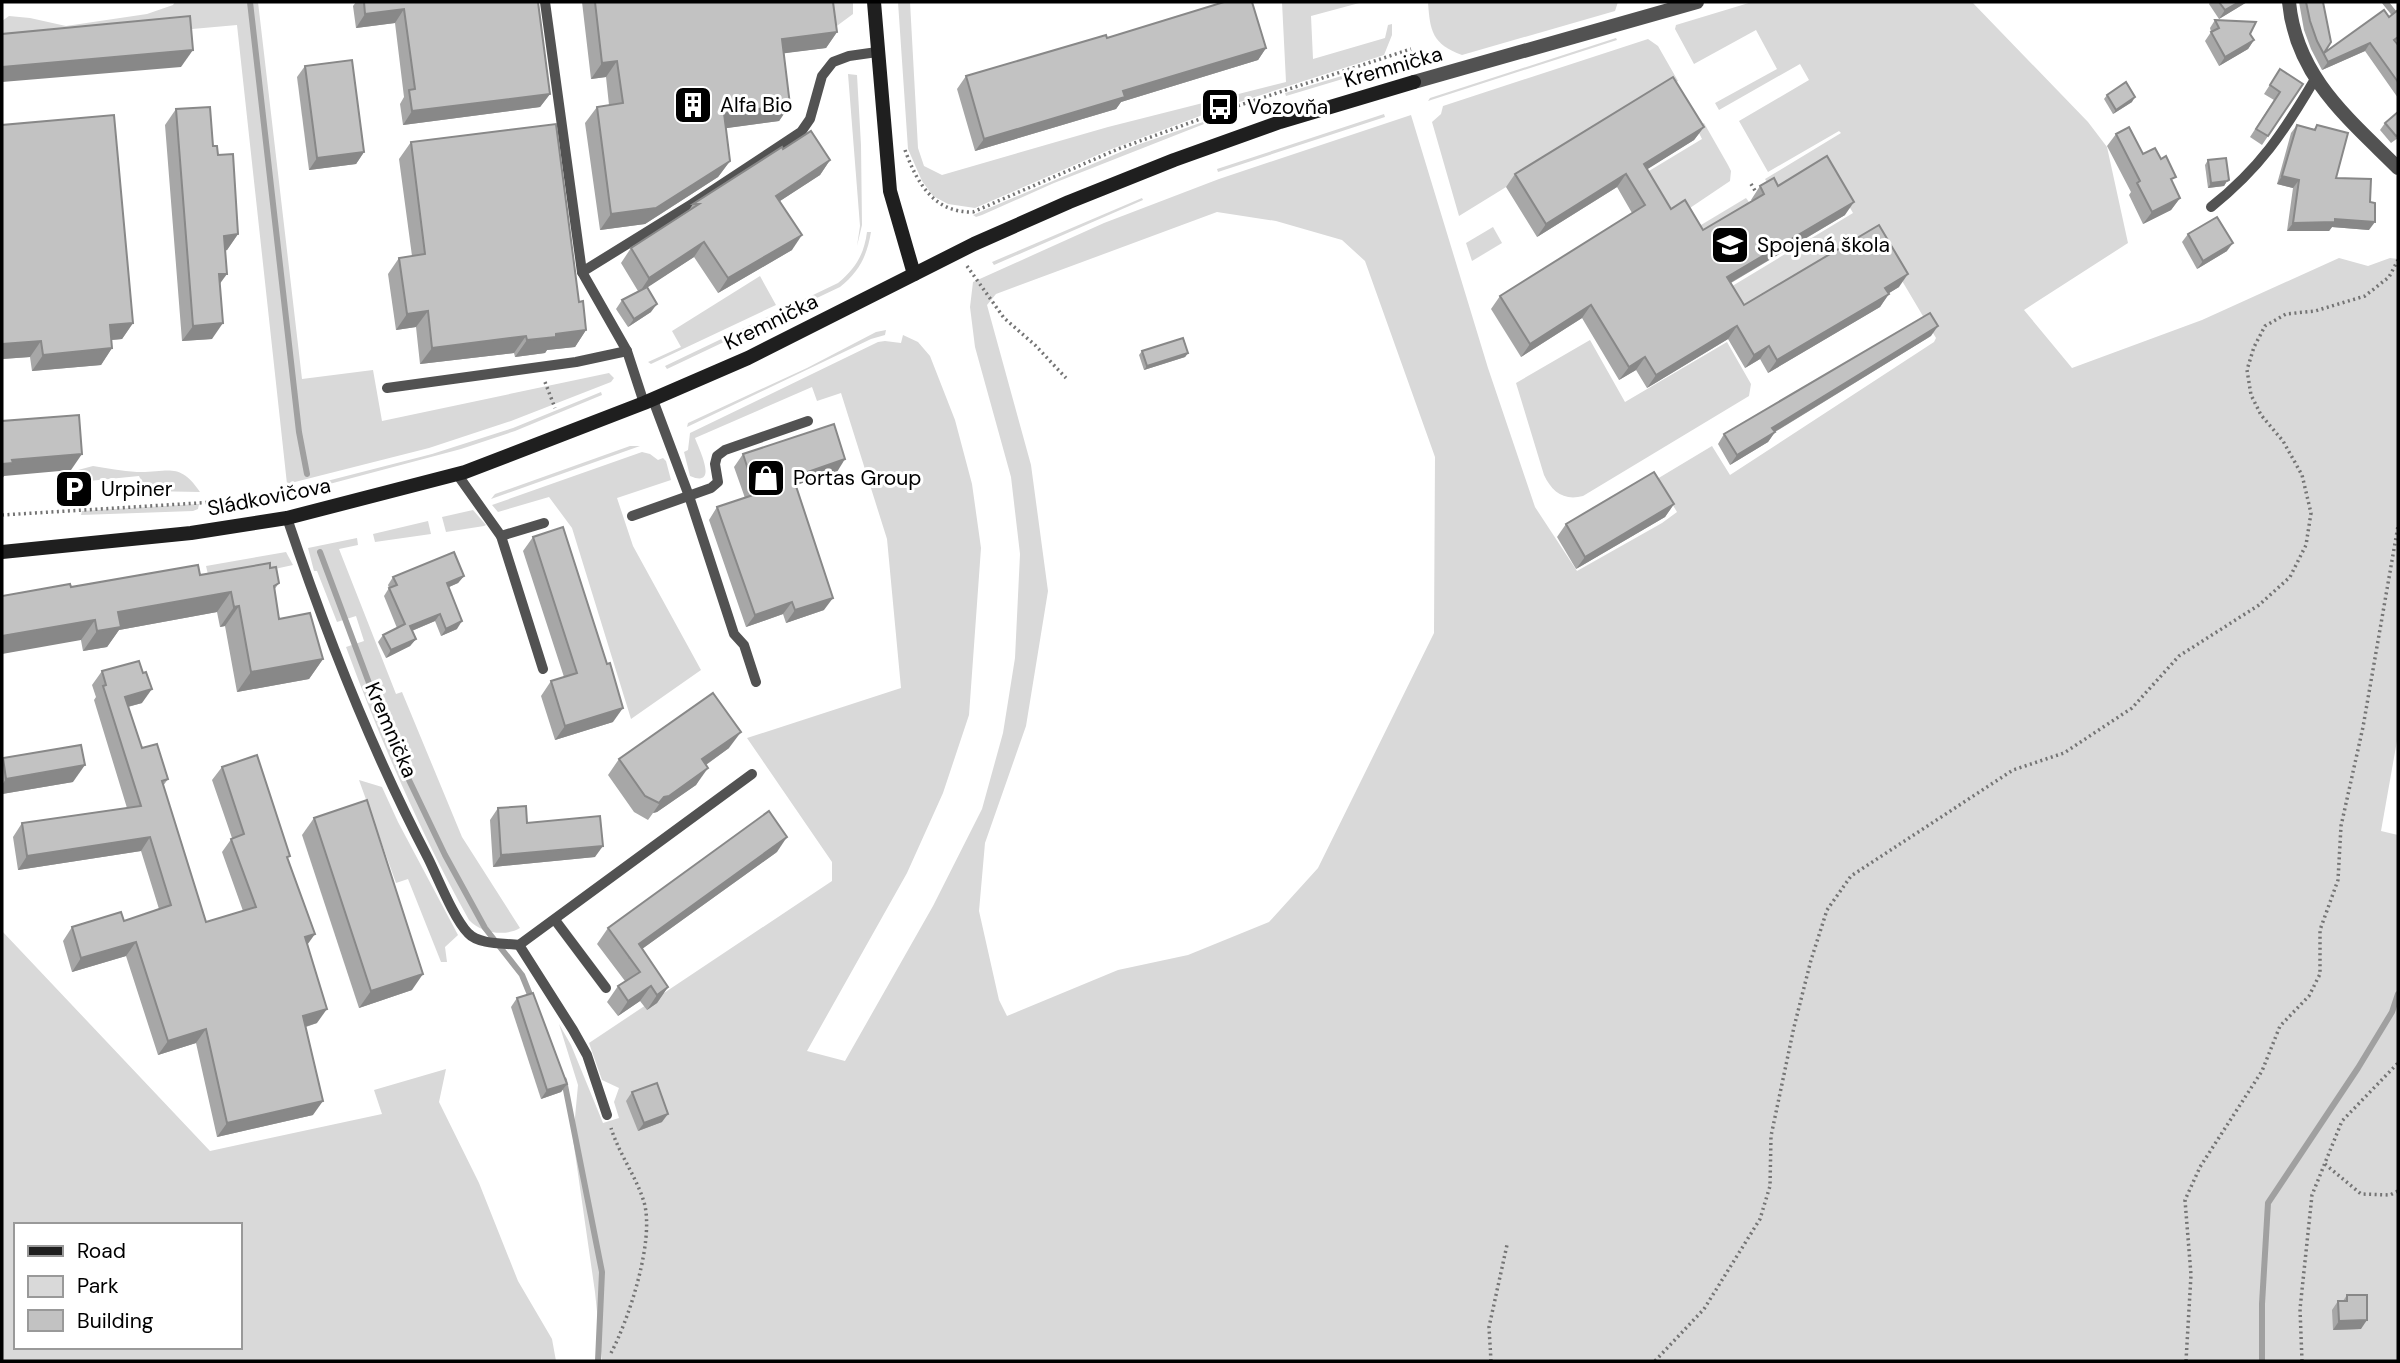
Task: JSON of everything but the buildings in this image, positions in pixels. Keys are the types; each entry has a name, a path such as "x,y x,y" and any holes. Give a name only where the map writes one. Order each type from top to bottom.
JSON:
{"main road":[{"path":"874,2 890,191 914,274"},
{"name":"Kremnička","path":"375,497 501,460 649,402 748,358 956,253 1069,202 1174,160 1280,122 1413,82"},
{"name":"Sládkovičova","path":"2,552 191,533 287,518 375,497"}],"street":[{"name":"Kremnička","path":"1413,82 1697,2"},
{"path":"2289,2 2301,52 2315,79 2341,111 2398,168"}],"lane":[{"path":"545,2 582,272 625,348 689,496 734,634 744,645 756,682"},
{"path":"582,272 801,132 810,119 822,76 833,62 849,56 877,52"},
{"path":"2211,207 2238,186 2261,162 2283,134 2315,79"},
{"path":"387,388 576,362 625,348"},
{"path":"632,516 711,488 718,482 715,464 717,456 725,450 807,421"},
{"path":"457,474 501,536 543,669"},
{"name":"Kremnička","path":"287,518 357,708 388,779 468,933 476,939 519,945"},
{"path":"501,536 544,523"},
{"path":"607,1115 587,1055 519,945 752,774"},
{"path":"555,920 606,988"}],"path":[{"path":"902,141 920,185 932,199 944,207 960,212 973,212 1118,149 1225,110 1412,49"},
{"path":"1751,184 1758,195"},
{"path":"956,253 977,277 1004,318 1035,345 1066,378"},
{"path":"1655,1361 1704,1309 1760,1219 1770,1186 1771,1136 1794,1027 1811,960 1828,910 1852,876 2013,770 2064,753 2132,708 2179,656 2259,605 2290,577 2306,545 2311,513 2302,475 2283,441 2261,415 2251,395 2247,370 2254,347 2265,326 2286,314 2315,311 2365,296 2389,276 2398,260"},
{"path":"540,367 555,408"},
{"path":"2,515 215,502"},
{"path":"2186,1361 2190,1275 2185,1200 2200,1167 2262,1071 2280,1026 2309,996 2320,974 2320,930 2338,880 2341,826 2363,727 2398,526"},
{"path":"2302,1361 2300,1309 2312,1195 2342,1121 2398,1063"},
{"path":"607,1115 621,1155 643,1198 646,1221 640,1270 631,1305 611,1353"},
{"path":"2325,1164 2361,1194 2390,1195 2398,1191"},
{"path":"1491,1361 1489,1327 1507,1245"}],"green space":[{"path":"175,2 258,2 302,379 373,370 382,421 609,373 614,378 611,382 511,421 429,448 287,484 237,25 2,46 2,21 9,16 66,26 147,14"},
{"path":"827,2 853,2 853,14 830,31"},
{"path":"898,2 910,2 918,148 924,166 942,175 1108,127 1286,82 1282,2 1363,2 1311,16 1313,59 1385,38 1388,25 1392,24 1392,35 1384,55 1224,107 1221,101 1206,106 1208,113 1109,150 975,208 948,204 933,196 922,181 908,149"},
{"path":"1428,2 1618,2 1615,11 1462,55 1444,46 1434,35"},
{"path":"1752,2 1972,2 2088,122 2107,147 2128,243 2024,310 2072,368 2202,320 2339,258 2368,266 2390,258 2398,259 2398,735 2381,831 2398,835 2398,1361 602,1361 573,1139 578,1085 559,1024 571,1045 603,1123 619,1118 614,1102 619,1088 602,1080 589,1043 832,881 832,862 747,738 901,688 887,539 841,393 817,401 812,387 695,438 705,465 704,477 690,476 684,452 688,450 690,433 878,342 901,343 903,335 918,342 930,356 955,420 972,484 981,548 969,715 943,793 907,873 807,1051 845,1061 933,906 982,809 1003,733 1015,658 1020,554 1011,477 975,347 970,307 973,282 1104,223 1219,179 1411,115 1488,368 1535,507 1577,571 1677,512 1657,479 1712,446 1730,475 1934,342 1936,338 1873,232 1737,312 1724,291 1853,213 1824,163 1774,193 1765,179 1841,133 1839,131 1768,172 1739,121 1809,80 1800,64 1719,110 1715,103 1777,69 1756,30 1694,64 1675,29 1676,25","holes":["1217,212 1276,221 1342,240 1365,261 1435,457 1434,633 1318,868 1269,922 1188,955 1118,970 1007,1016 999,1000 979,911 985,843 1026,726 1048,591 1031,465 987,305 996,294"]},
{"path":"1616,38 1617,40 1428,101 1430,98"},
{"path":"1648,39 1658,46 1678,81 1459,216 1432,122 1441,114 1443,106"},
{"path":"1365,69 1366,72 1286,96 1285,93"},
{"path":"848,74 857,75 861,145 862,225 857,246 860,226"},
{"path":"1384,114 1385,117 1218,172 1217,169"},
{"path":"1203,122 1204,124 1054,183 982,215 973,215 1137,145"},
{"path":"1704,123 1731,171 1730,181 1684,212 1663,218 1639,177 1702,139 1696,127"},
{"path":"1142,198 1143,200 994,265 992,262"},
{"path":"1746,198 1752,206 1689,243 1676,240"},
{"path":"1493,227 1502,243 1472,261 1466,243"},
{"path":"867,232 871,232 861,263 840,287 667,369 665,366 838,283 858,261"},
{"path":"760,276 776,305 651,364 648,362 681,347 672,331"},
{"path":"886,330 885,335 871,339 687,427 688,423 807,368 876,332"},
{"path":"1590,340 1625,402 1727,342 1751,384 1749,396 1583,496 1564,496 1551,486 1544,475 1516,383"},
{"path":"601,392 602,395 515,431 461,449 288,495 288,491 432,454 513,428"},
{"path":"630,446 640,446 491,499 495,494"},
{"path":"642,452 658,460 663,458 671,480 617,498 633,546 701,670 631,719 572,528 549,497 498,512 492,505"},
{"path":"93,466 137,472 179,472 193,482 200,492 146,491 139,476 79,482 78,470"},
{"path":"199,504 198,509 193,511 81,515 82,511"},
{"path":"473,510 486,525 446,532 442,517"},
{"path":"428,521 431,534 375,542 373,534"},
{"path":"357,538 358,545 339,549 396,694 402,692 462,837 520,928 514,931 486,931 469,920 402,786 346,647 364,641 356,616 337,622 317,571 314,571 308,548"},
{"path":"286,552 293,565 210,583 206,566"},
{"path":"359,780 382,787 458,935 445,947 447,962 441,962 408,879 396,883"},
{"path":"2,931 210,1151 382,1114 374,1090 446,1069 439,1102 479,1183 518,1281 552,1339 556,1361 2,1361"}],"waterway":[{"path":"250,2 299,432 307,474"},
{"path":"2385,2 2398,18"},
{"path":"320,552 381,715 409,780 445,855 485,928 522,975 533,1002"},
{"path":"2262,1361 2262,1304 2268,1203 2358,1068 2392,1012 2398,994"},
{"path":"564,1080 602,1272 598,1361"}],"place":[{"name":"Alfa Bio","path":"693,105"},
{"name":"Vozovňa","path":"1220,107"},
{"name":"Spojená škola","path":"1730,245"},
{"name":"Portas Group","path":"766,478"},
{"name":"Urpiner","path":"74,489"}]}
